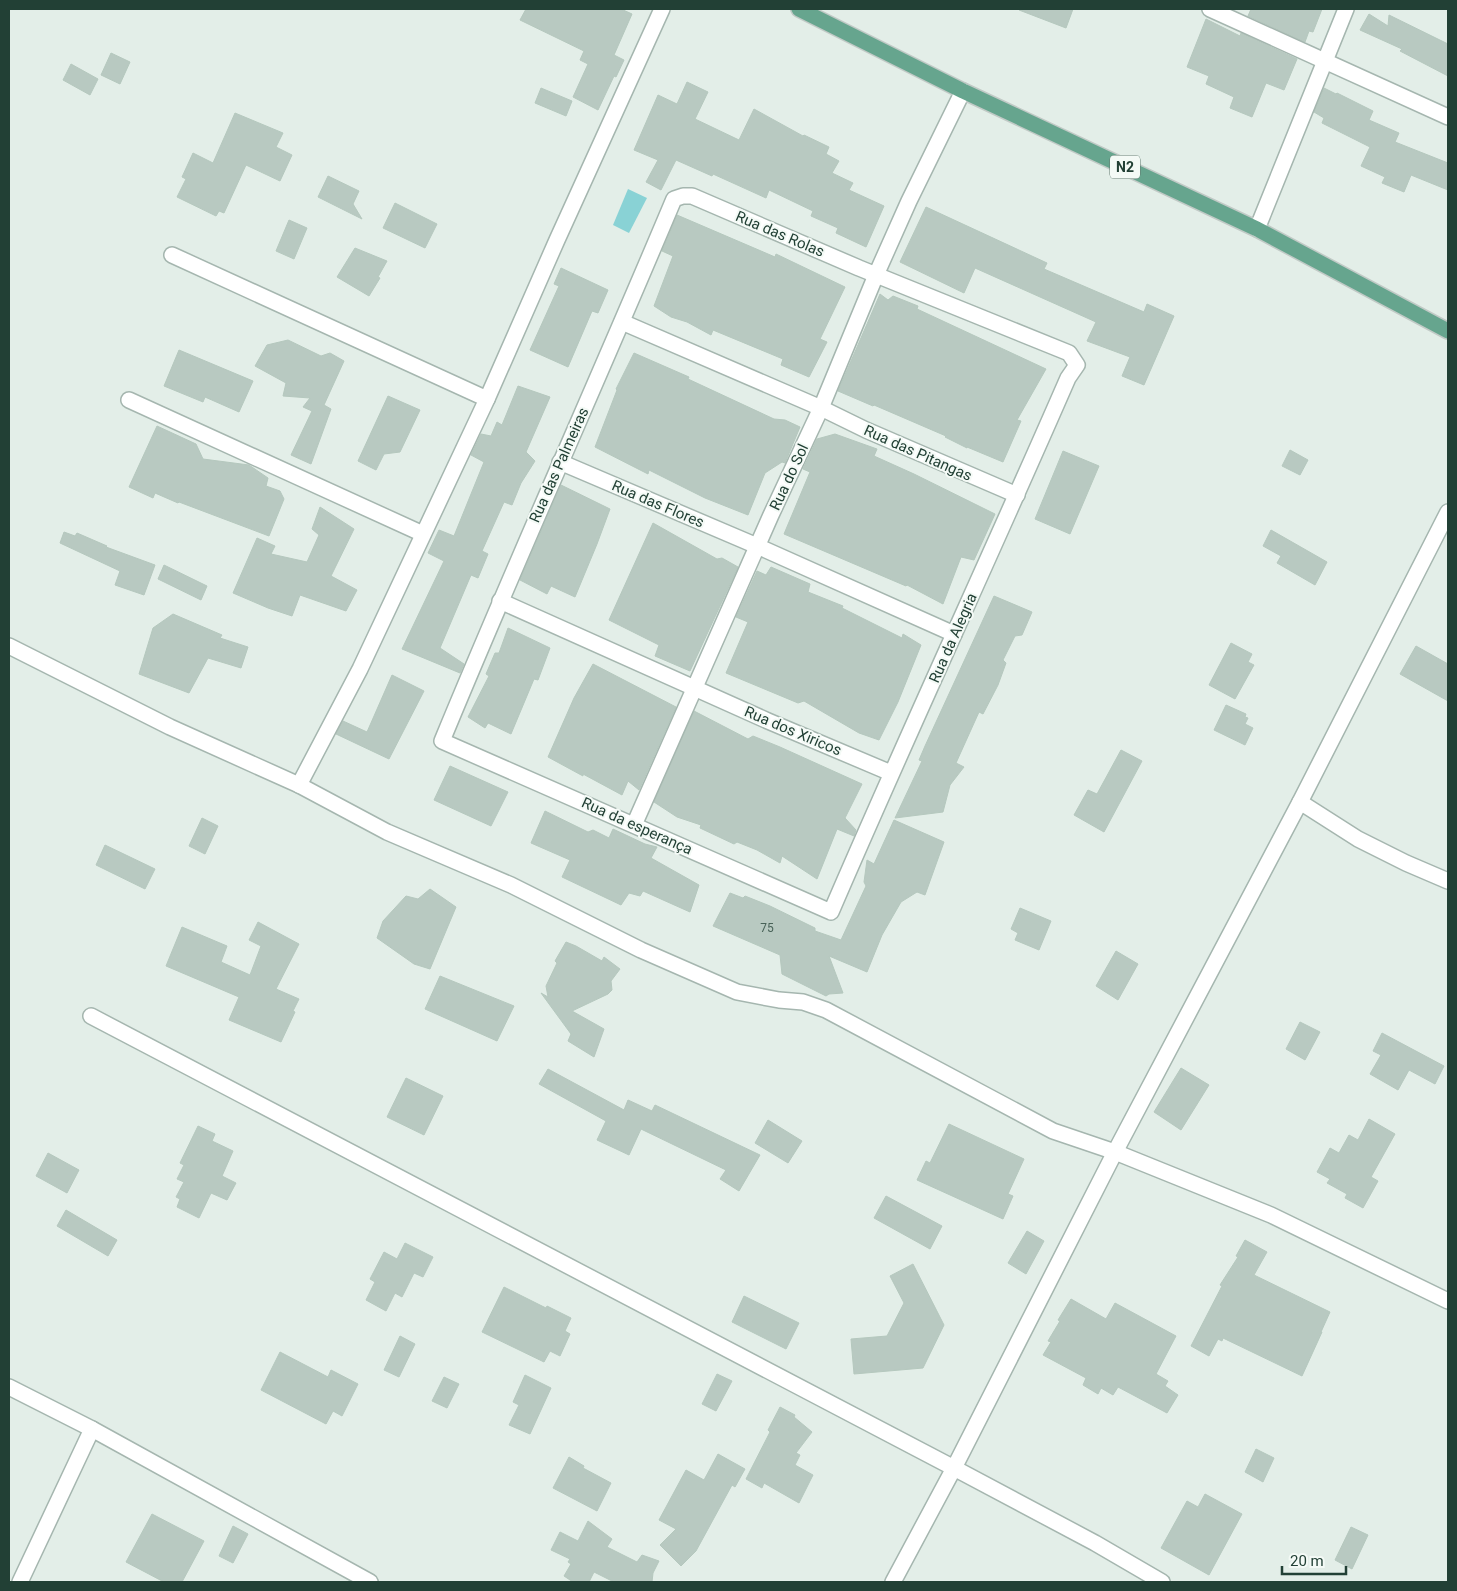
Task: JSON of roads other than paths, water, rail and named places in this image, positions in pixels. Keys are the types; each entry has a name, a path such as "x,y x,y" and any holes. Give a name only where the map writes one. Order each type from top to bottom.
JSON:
{"main road":[{"name":"N2","path":"799,9 963,92 1257,229 1448,331"}],"street":[{"path":"299,785 360,669 487,399 662,9"},
{"path":"1210,9 1448,117"},
{"path":"1257,229 1346,9"},
{"name":"Rua do Sol","path":"634,825 757,546 821,408 909,201 963,92"},
{"name":"Rua das Rolas","path":"683,196 692,196 876,275 1069,353 1077,365"},
{"name":"Rua das Palmeiras","path":"442,741 500,601 674,199 683,196"},
{"path":"172,254 487,399"},
{"name":"Rua das Pitangas","path":"622,322 1017,495"},
{"name":"Rua da Alegria","path":"831,912 891,773 1068,378 1077,365"},
{"path":"129,400 422,534"},
{"name":"Rua das Flores","path":"560,462 757,546 954,634"},
{"path":"893,1582 954,1468 1115,1152 1300,802 1448,512"},
{"name":"Rua dos Xiricos","path":"500,601 768,721 891,773"},
{"path":"9,646 170,727 299,785 387,832 511,885 641,950 736,992 802,1002 826,1010 1053,1130 1115,1152 1271,1215 1448,1301"},
{"name":"Rua da esperança","path":"442,741 831,912"},
{"path":"1300,802 1358,838 1406,863 1448,881"},
{"path":"91,1016 954,1468 1095,1543 1162,1582"},
{"path":"9,1387 92,1429 370,1582"},
{"path":"20,1582 92,1429"}],"water":[{"path":"628,189 647,198 629,233 613,225"}]}
